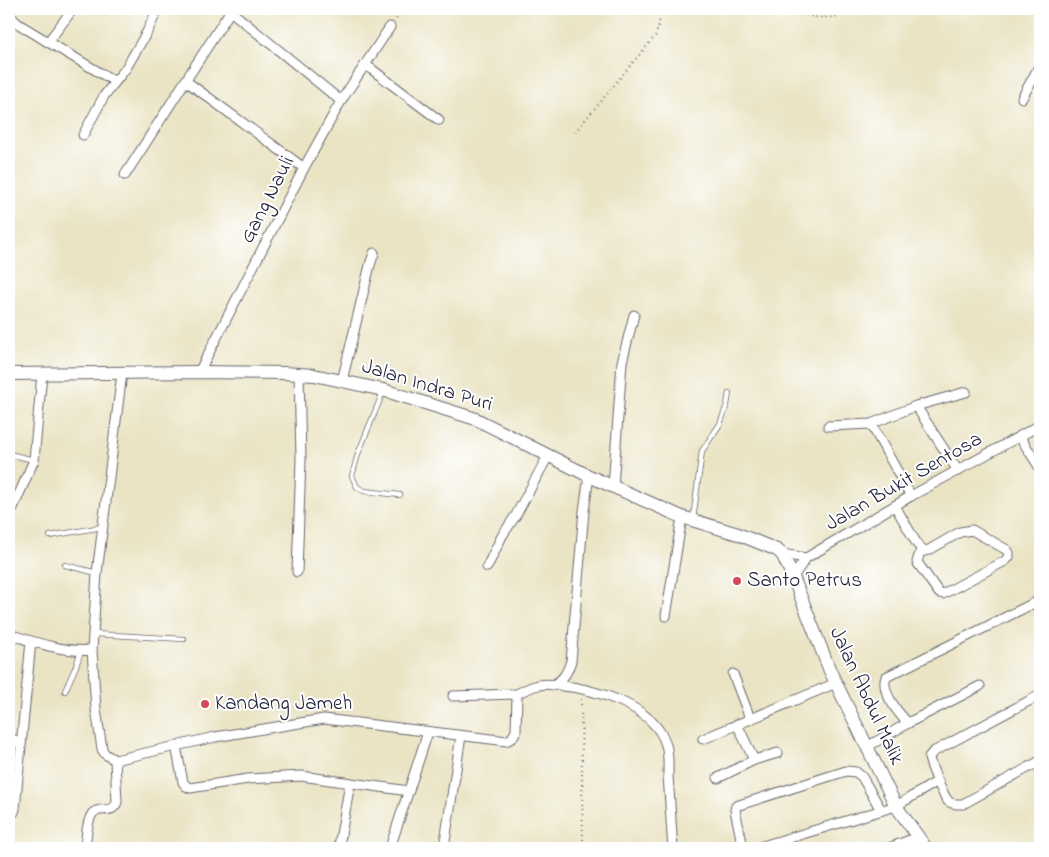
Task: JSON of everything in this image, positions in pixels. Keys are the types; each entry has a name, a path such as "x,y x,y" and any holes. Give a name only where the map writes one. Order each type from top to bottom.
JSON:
{"street":[{"path":"48,42 73,9"},
{"path":"84,135 104,96 130,61 158,9"},
{"path":"125,175 229,10 341,101"},
{"path":"9,16 17,23 114,81"},
{"name":"Gang Nauli","path":"199,372 304,168 341,101 390,28"},
{"path":"366,65 438,120"},
{"path":"1022,98 1040,65"},
{"path":"186,81 304,168"},
{"path":"342,381 374,253"},
{"path":"613,487 622,362 634,315"},
{"name":"Jalan Indra Puri","path":"9,374 199,372 299,374 383,390 476,419 613,487 688,518 738,534 777,550 782,554 806,558"},
{"path":"122,373 97,573 92,650 96,709 102,749 105,754 115,760 214,737 324,719 506,741 512,738 516,731 517,694"},
{"path":"9,518 34,460 42,374"},
{"path":"297,572 301,460 299,374"},
{"path":"828,426 872,424 916,406 966,392"},
{"path":"916,406 958,471"},
{"path":"872,424 911,496"},
{"name":"Jalan Bukit Sentosa","path":"793,578 806,558 911,496 1040,426"},
{"path":"1020,437 1040,468"},
{"path":"486,567 548,456"},
{"path":"553,685 562,680 568,671 571,661 584,511 589,476"},
{"path":"895,506 924,551 960,532 972,530 1007,550 1009,556 1005,561 943,594 939,592 917,562 921,549"},
{"path":"666,616 688,518"},
{"name":"Jalan Abdul Malik","path":"782,554 836,683 867,748 896,806 926,848"},
{"path":"908,724 896,710 886,689 884,681 886,677 1040,600"},
{"path":"9,634 31,642 81,651 92,650"},
{"path":"9,813 14,812 15,809 31,642"},
{"path":"733,674 750,718"},
{"path":"703,739 836,683"},
{"path":"453,696 517,694 531,686 547,684 581,689 629,706 642,713 654,725 666,746 673,848"},
{"path":"867,748 980,686"},
{"path":"1040,695 934,752 929,757 930,765 948,800 956,804 963,804 1040,761"},
{"path":"737,724 754,760"},
{"path":"390,848 428,732"},
{"path":"9,736 21,744"},
{"path":"444,848 461,736"},
{"path":"176,746 183,782 190,788 248,779 301,776 409,791"},
{"path":"718,778 754,760 778,753"},
{"path":"85,848 90,819 93,813 99,810 109,810 116,806 115,760"},
{"path":"743,848 735,810 736,806 846,771 856,772 862,777 881,810"},
{"path":"756,848 896,806 938,781"},
{"path":"339,846 350,783"},
{"path":"889,848 918,837"}],"lane":[{"path":"383,390 358,454 352,476 357,487 364,491 400,495"},
{"path":"688,518 702,450 720,424 727,405 728,393"},
{"path":"9,460 10,454 34,460"},
{"path":"50,536 103,527"},
{"path":"65,564 97,573"},
{"path":"94,634 184,639"},
{"path":"65,691 81,651"}],"path":[{"path":"390,28 402,9"},
{"path":"575,132 656,35 662,9"},
{"path":"792,9 811,16 826,18 840,16 856,9"},
{"path":"581,689 583,848"}],"place":[{"name":"Santo Petrus","path":"737,581"},
{"name":"Kandang Jameh","path":"205,704"}]}
